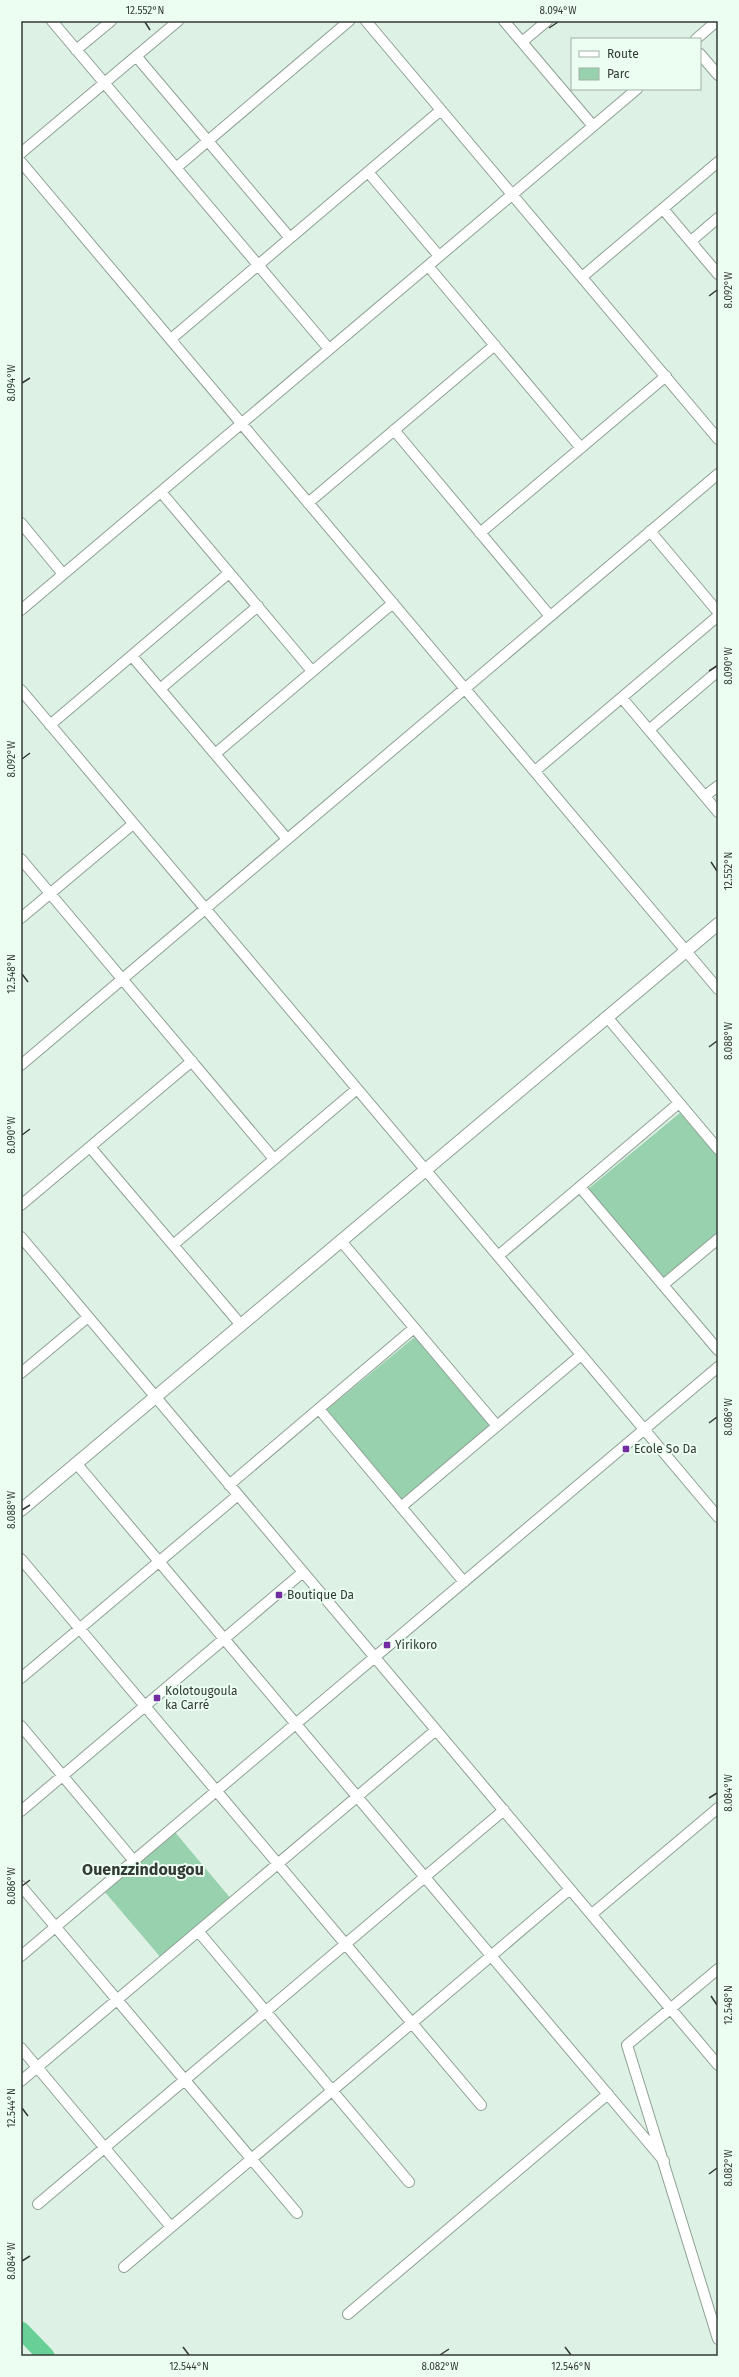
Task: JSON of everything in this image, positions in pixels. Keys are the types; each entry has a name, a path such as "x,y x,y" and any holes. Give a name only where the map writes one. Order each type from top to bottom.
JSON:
{"street":[{"path":"52,21 329,349"},
{"path":"76,50 111,21"},
{"path":"21,154 178,21"},
{"path":"176,168 349,21"},
{"path":"366,21 718,438"},
{"path":"504,21 593,126"},
{"path":"522,42 547,21"},
{"path":"697,38 717,21"},
{"path":"701,55 718,75"},
{"path":"136,56 290,238"},
{"path":"21,610 636,90"},
{"path":"171,339 441,110"},
{"path":"21,162 718,989"},
{"path":"582,277 718,162"},
{"path":"368,172 439,256"},
{"path":"663,209 718,274"},
{"path":"691,241 718,218"},
{"path":"428,266 581,448"},
{"path":"308,503 495,345"},
{"path":"480,533 666,376"},
{"path":"394,430 550,616"},
{"path":"23,1060 287,840 718,474"},
{"path":"161,492 312,671"},
{"path":"21,524 63,574"},
{"path":"650,531 718,612"},
{"path":"50,725 229,573"},
{"path":"215,754 393,603"},
{"path":"160,689 258,606"},
{"path":"535,771 718,616"},
{"path":"132,656 287,840"},
{"path":"649,730 718,671"},
{"path":"21,690 718,1517"},
{"path":"622,698 718,812"},
{"path":"705,796 718,786"},
{"path":"21,918 133,824"},
{"path":"21,859 274,1159"},
{"path":"21,1510 718,924"},
{"path":"607,1017 718,1149"},
{"path":"21,1205 192,1061"},
{"path":"173,1245 357,1089"},
{"path":"498,1256 679,1103"},
{"path":"90,1147 240,1325"},
{"path":"580,1187 718,1350"},
{"path":"21,1238 718,2064"},
{"path":"663,1285 718,1239"},
{"path":"341,1241 497,1426"},
{"path":"21,1373 88,1317"},
{"path":"229,1485 414,1328"},
{"path":"401,1507 581,1355"},
{"path":"21,1956 718,1368"},
{"path":"319,1409 464,1582"},
{"path":"76,1463 664,2161"},
{"path":"21,1678 238,1495"},
{"path":"21,1559 481,2105"},
{"path":"21,1812 303,1572"},
{"path":"21,1726 134,1861"},
{"path":"21,2081 436,1730"},
{"path":"592,1914 718,1808"},
{"path":"38,2204 504,1810"},
{"path":"21,1886 297,2213"},
{"path":"124,2267 570,1889"},
{"path":"198,1931 409,2182"},
{"path":"718,1969 627,2045 718,2339"},
{"path":"21,2048 172,2227"},
{"path":"348,2314 608,2094"}],"green space":[{"path":"681,1112 718,1157 718,1234 663,1280 588,1189"},
{"path":"417,1335 492,1426 399,1503 324,1412"},
{"path":"174,1831 232,1900 162,1959 104,1891"}],"waterway":[{"path":"21,2330 46,2356"}],"place":[{"name":"Ecole So Da","path":"626,1449"},
{"name":"Boutique Da","path":"279,1595"},
{"name":"Yirikoro","path":"387,1645"},
{"name":"Kolotougoula ka Carré","path":"157,1698"}],"district":[{"name":"Ouenzzindougou","path":"143,1869"}]}
